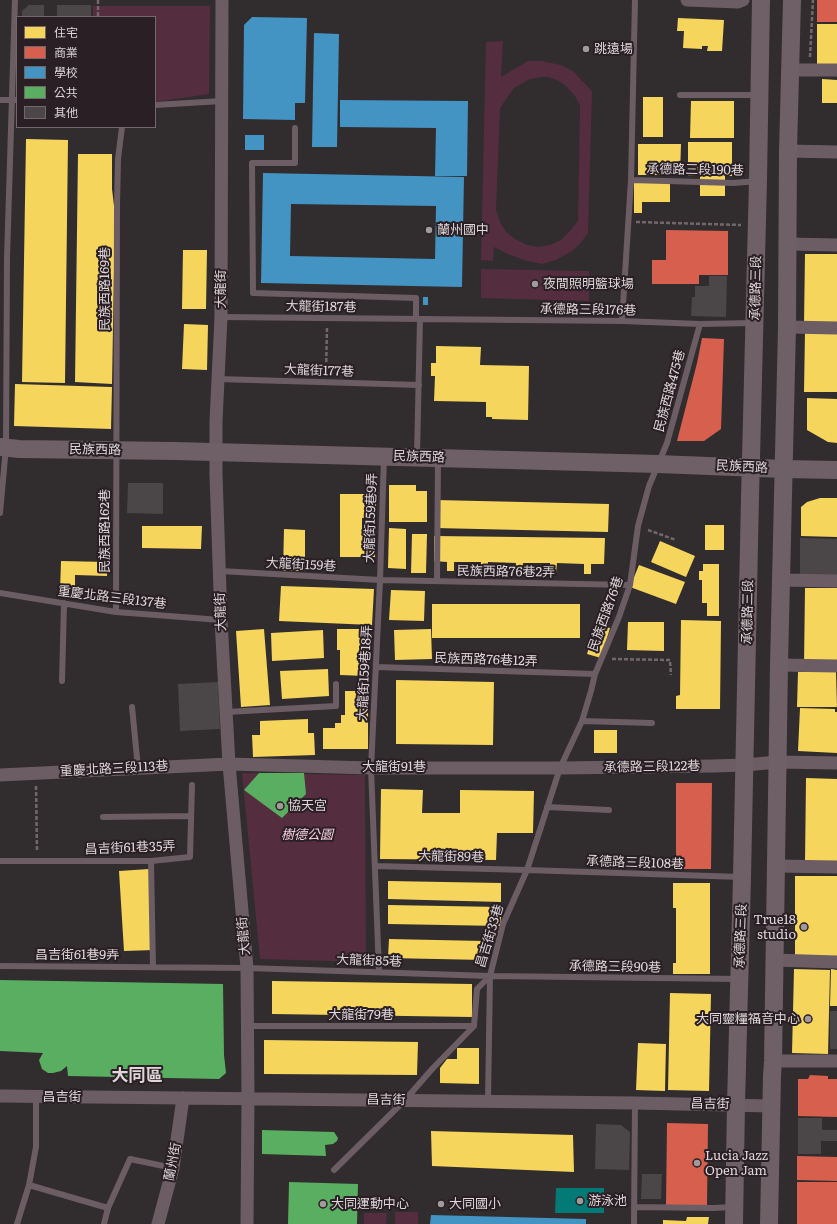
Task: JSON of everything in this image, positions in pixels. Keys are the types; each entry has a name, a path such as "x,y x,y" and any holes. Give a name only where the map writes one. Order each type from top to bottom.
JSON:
{"main road":[{"name":"承德路三段","path":"735,1215 736,1104 745,766 761,0"},
{"path":"769,1224 792,0"},
{"name":"民族西路","path":"3,447 19,449 384,456 837,470"}],"street":[{"name":"大龍街","path":"222,0 221,317 216,453 221,620 229,764 246,968 248,1098 247,1224"},
{"path":"687,0 738,2 743,0"},
{"path":"790,70 837,70"},
{"path":"788,151 837,152"},
{"path":"788,244 837,245"},
{"path":"787,327 837,328"},
{"path":"782,580 837,581"},
{"path":"779,665 837,666"},
{"name":"承德路三段122巷","path":"560,768 745,766 778,762 837,763"},
{"name":"大龍街91巷","path":"229,764 371,768 560,768"},
{"name":"重慶北路三段113巷","path":"0,775 229,764"},
{"path":"776,866 837,867"},
{"path":"774,960 837,962"},
{"path":"773,1061 837,1061"},
{"name":"昌吉街","path":"0,1096 736,1104 771,1106"},
{"name":"蘭州街","path":"158,1224 174,1168 183,1098"}],"lane":[{"path":"0,512 3,447 3,258 15,100 15,0"},
{"path":"622,321 631,180 635,0"},
{"path":"680,94 760,96"},
{"path":"0,100 15,100"},
{"path":"156,104 222,101"},
{"name":"民族西路169巷","path":"116,451 117,206 118,159 122,128"},
{"path":"295,128 295,163 252,163 253,293 416,298 418,319 419,385 417,458"},
{"name":"承德路三段190巷","path":"631,180 734,183 758,180"},
{"name":"大龍街187巷","path":"221,317 418,319"},
{"name":"承德路三段176巷","path":"418,319 622,321 700,324 755,323"},
{"name":"民族西路475巷","path":"658,464 667,443 700,324"},
{"name":"大龍街177巷","path":"218,379 419,385"},
{"name":"民族西路162巷","path":"116,451 116,612"},
{"name":"大龍街159巷9弄","path":"380,580 384,456"},
{"path":"437,581 438,458"},
{"name":"民族西路76巷","path":"547,807 560,768 582,721 592,690 595,674 630,585 636,534 649,486 658,464"},
{"name":"大龍街159巷","path":"220,571 380,580"},
{"name":"民族西路76巷2弄","path":"380,580 630,585"},
{"name":"大龍街159巷18弄","path":"379,972 371,768 380,580"},
{"name":"重慶北路三段137巷","path":"0,593 116,612 221,620"},
{"path":"62,681 64,603"},
{"name":"民族西路76巷12弄","path":"377,667 595,674"},
{"path":"226,712 336,706 336,684"},
{"path":"132,707 138,768"},
{"path":"582,721 652,723"},
{"name":"昌吉街61巷35弄","path":"0,861 151,862 190,857 192,785"},
{"path":"547,807 609,810"},
{"name":"昌吉街33巷","path":"474,1026 478,989 490,976 503,924 527,870 547,807"},
{"path":"103,817 191,816"},
{"path":"151,862 153,967"},
{"name":"大龍街89巷","path":"375,866 527,870"},
{"name":"承德路三段108巷","path":"527,870 742,878"},
{"name":"昌吉街61巷9弄","path":"0,966 246,968"},
{"name":"大龍街85巷","path":"246,968 490,976"},
{"path":"488,1101 490,976"},
{"name":"承德路三段90巷","path":"490,976 739,979"},
{"name":"大龍街79巷","path":"247,1026 474,1026"},
{"path":"334,1170 405,1100 433,1068 474,1026"},
{"path":"17,1224 29,1185 36,1147 36,1097"},
{"path":"634,1224 635,1103"},
{"path":"104,1224 108,1208 130,1159 174,1168"},
{"path":"29,1185 108,1208"},
{"path":"634,1207 713,1208 735,1215"}],"path":[{"path":"98,0 98,16"},
{"path":"810,70 813,0"},
{"path":"628,222 757,225"},
{"path":"326,382 327,318"},
{"path":"638,526 676,540"},
{"path":"602,658 670,660 671,676"},
{"path":"36,773 38,861"}],"green space":[{"path":"93,6 210,6 209,94 156,102 156,16 93,16"},
{"path":"503,41 501,77 528,61 542,61 561,65 573,71 592,91 588,233 580,244 572,251 556,260 542,264 527,261 494,247 493,261 481,260 486,42","holes":["548,77 559,81 567,87 575,96 580,106 578,221 561,240 550,245 538,247 527,245 515,239 506,232 500,222 496,209 500,108 514,88 530,79"]},
{"name":"夜間照明籃球場","path":"481,269 589,271 589,301 481,298"},
{"name":"樹德公園","path":"242,773 365,775 366,962 260,959"},
{"path":"395,1212 418,1212 418,1224 395,1224"},
{"path":"364,1213 387,1213 386,1224 364,1224"}],"water":[{"name":"游泳池","path":"556,1188 604,1188 604,1213 555,1213"}],"building: 住宅":[{"path":"678,18 724,20 722,51 707,51 708,46 702,46 702,49 683,48 684,31 677,31"},
{"path":"817,24 837,24 837,67 817,67"},
{"path":"822,79 837,80 837,103 822,103"},
{"path":"643,97 663,97 663,137 643,137"},
{"path":"691,101 734,101 734,138 690,138"},
{"path":"26,139 68,140 65,383 22,382"},
{"path":"688,142 732,142 732,176 725,176 725,196 700,196 700,176 688,176"},
{"path":"638,144 681,144 680,175 638,175"},
{"path":"78,154 112,154 112,189 115,214 112,384 75,382"},
{"path":"634,183 670,183 670,202 642,202 642,213 634,213"},
{"path":"183,250 207,250 206,309 182,309"},
{"path":"805,254 837,254 837,325 804,324"},
{"path":"184,324 208,325 207,370 182,369"},
{"path":"805,330 837,331 837,392 804,392"},
{"path":"436,346 481,347 480,365 529,366 528,420 492,419 492,417 486,417 486,402 434,401 435,376 431,376 431,363 436,363"},
{"path":"15,384 112,387 111,429 14,426"},
{"path":"807,398 837,399 837,443 828,442 807,430"},
{"path":"389,485 416,485 416,491 427,491 427,522 389,522"},
{"path":"340,494 376,494 376,518 362,518 362,532 375,532 375,557 340,557"},
{"path":"820,498 837,498 837,537 801,536 801,507 807,502"},
{"path":"436,500 609,504 608,532 435,528"},
{"path":"705,525 724,525 724,550 705,550"},
{"path":"142,526 202,526 201,549 142,548"},
{"path":"389,528 406,529 406,569 388,568"},
{"path":"284,529 305,530 305,571 283,571"},
{"path":"412,534 427,534 426,573 411,573"},
{"path":"434,536 605,538 604,564 591,564 591,574 584,574 584,564 557,563 556,573 550,573 550,563 523,563 522,573 515,573 516,563 488,562 488,572 481,572 481,562 454,562 454,571 447,571 447,562 434,561"},
{"path":"660,541 695,556 686,577 651,562"},
{"path":"61,561 107,562 107,576 75,575 75,592 60,592"},
{"path":"703,564 719,564 719,616 707,616 707,603 702,603 702,580 699,580 699,571 703,571"},
{"path":"639,565 685,582 676,604 630,587"},
{"path":"281,586 374,589 372,625 279,621"},
{"path":"805,588 837,588 837,666 804,665"},
{"path":"391,590 425,591 424,621 389,620"},
{"path":"432,604 580,604 580,638 432,638"},
{"path":"681,620 721,621 720,709 676,709 676,696 680,695"},
{"path":"628,622 664,622 664,651 627,650"},
{"path":"596,624 610,628 601,658 587,654"},
{"path":"264,629 270,705 241,707 236,631"},
{"path":"337,629 367,629 366,676 340,675 340,650 337,650"},
{"path":"431,629 432,659 395,660 394,630"},
{"path":"323,630 324,658 272,661 271,633"},
{"path":"328,669 329,696 282,699 280,671"},
{"path":"798,672 836,672 837,707 797,707"},
{"path":"396,680 494,682 493,745 396,744"},
{"path":"345,691 368,691 368,749 323,749 323,728 335,728 335,723 341,723 341,715 345,715"},
{"path":"800,708 835,709 835,712 837,712 837,753 798,751"},
{"path":"308,719 308,733 314,733 315,755 253,757 252,735 260,735 260,721"},
{"path":"594,730 617,730 617,753 594,753"},
{"path":"806,778 837,779 837,863 805,862"},
{"path":"381,789 423,790 422,813 460,813 460,790 534,791 533,833 497,833 496,860 380,859"},
{"path":"149,869 154,950 124,951 119,871"},
{"path":"795,876 837,876 837,956 795,956"},
{"path":"388,881 501,883 501,902 388,899"},
{"path":"673,883 710,883 710,974 673,974 673,963 676,963 676,908 673,908"},
{"path":"388,905 501,907 501,926 388,924"},
{"path":"389,939 484,941 484,960 388,958"},
{"path":"794,969 830,970 828,1054 792,1053"},
{"path":"831,969 837,970 837,1006 830,1006"},
{"path":"272,981 472,984 472,1017 272,1014"},
{"path":"670,993 711,994 709,1091 668,1090"},
{"path":"264,1040 418,1042 417,1075 264,1074"},
{"path":"638,1043 666,1044 665,1091 636,1090"},
{"path":"457,1048 479,1048 479,1084 440,1083 440,1068 447,1059 457,1059"},
{"path":"431,1131 573,1135 574,1172 432,1166"},
{"path":"687,1217 709,1217 708,1224 663,1224 663,1220 686,1221"}],"building: 商業":[{"path":"817,0 837,0 837,22 817,22"},
{"path":"666,230 728,231 728,275 699,275 699,284 652,284 652,260 666,260"},
{"path":"702,338 724,339 721,429 704,441 677,441 697,363"},
{"path":"676,783 712,783 711,869 676,869"},
{"path":"810,1075 828,1076 828,1079 837,1079 837,1117 798,1116 798,1079 808,1079"},
{"path":"667,1123 708,1124 707,1205 666,1205"},
{"path":"797,1156 837,1157 837,1181 797,1180"},
{"path":"797,1182 837,1182 837,1224 797,1224"}],"building: 學校":[{"path":"252,17 307,18 305,103 295,103 295,120 243,119 244,25"},
{"path":"314,33 339,34 337,147 312,147"},
{"path":"340,100 468,101 467,176 435,176 436,128 340,127"},
{"path":"245,135 264,135 264,150 245,150"},
{"path":"263,173 464,177 462,287 261,283","holes":["291,204 436,206 435,259 290,256"]},
{"path":"423,297 428,297 428,305 423,305"},
{"path":"431,1215 586,1219 586,1224 430,1224"}],"building: 公共":[{"name":"協天宮","path":"259,773 304,773 306,794 282,818 244,790"},
{"path":"0,980 223,984 224,1055 226,1073 219,1079 68,1076 67,1066 61,1071 48,1073 42,1069 39,1060 43,1053 0,1051"},
{"path":"262,1130 334,1132 338,1138 333,1144 325,1145 326,1156 262,1154"},
{"name":"大同運動中心","path":"289,1182 358,1184 357,1224 288,1224"}],"building: 其他":[{"path":"29,5 44,5 44,16 22,16 22,11"},
{"path":"57,5 91,5 91,16 57,16"},
{"path":"709,276 727,276 726,317 691,316 692,297 695,297 695,286 709,286"},
{"path":"128,483 163,483 163,514 127,513"},
{"path":"800,538 837,539 837,576 800,576"},
{"path":"218,682 220,729 180,731 178,684"},
{"path":"830,1011 837,1011 837,1049 830,1049"},
{"path":"798,1118 822,1118 822,1130 837,1130 837,1141 821,1141 821,1154 798,1154"},
{"path":"596,1124 621,1125 630,1132 629,1170 595,1169"},
{"path":"642,1174 662,1174 661,1199 641,1199"}],"place":[{"name":"跳遠場","path":"586,49"},
{"name":"蘭州國中","path":"429,230"},
{"name":"夜間照明籃球場","path":"535,284"},
{"name":"協天宮","path":"280,806"},
{"name":"True18 studio","path":"804,927"},
{"name":"大同靈糧福音中心","path":"808,1019"},
{"name":"Lucia Jazz Open Jam","path":"697,1163"},
{"name":"游泳池","path":"580,1201"},
{"name":"大同運動中心","path":"323,1204"},
{"name":"大同國小","path":"441,1204"}],"district":[{"name":"大同區","path":"137,1076"}]}
